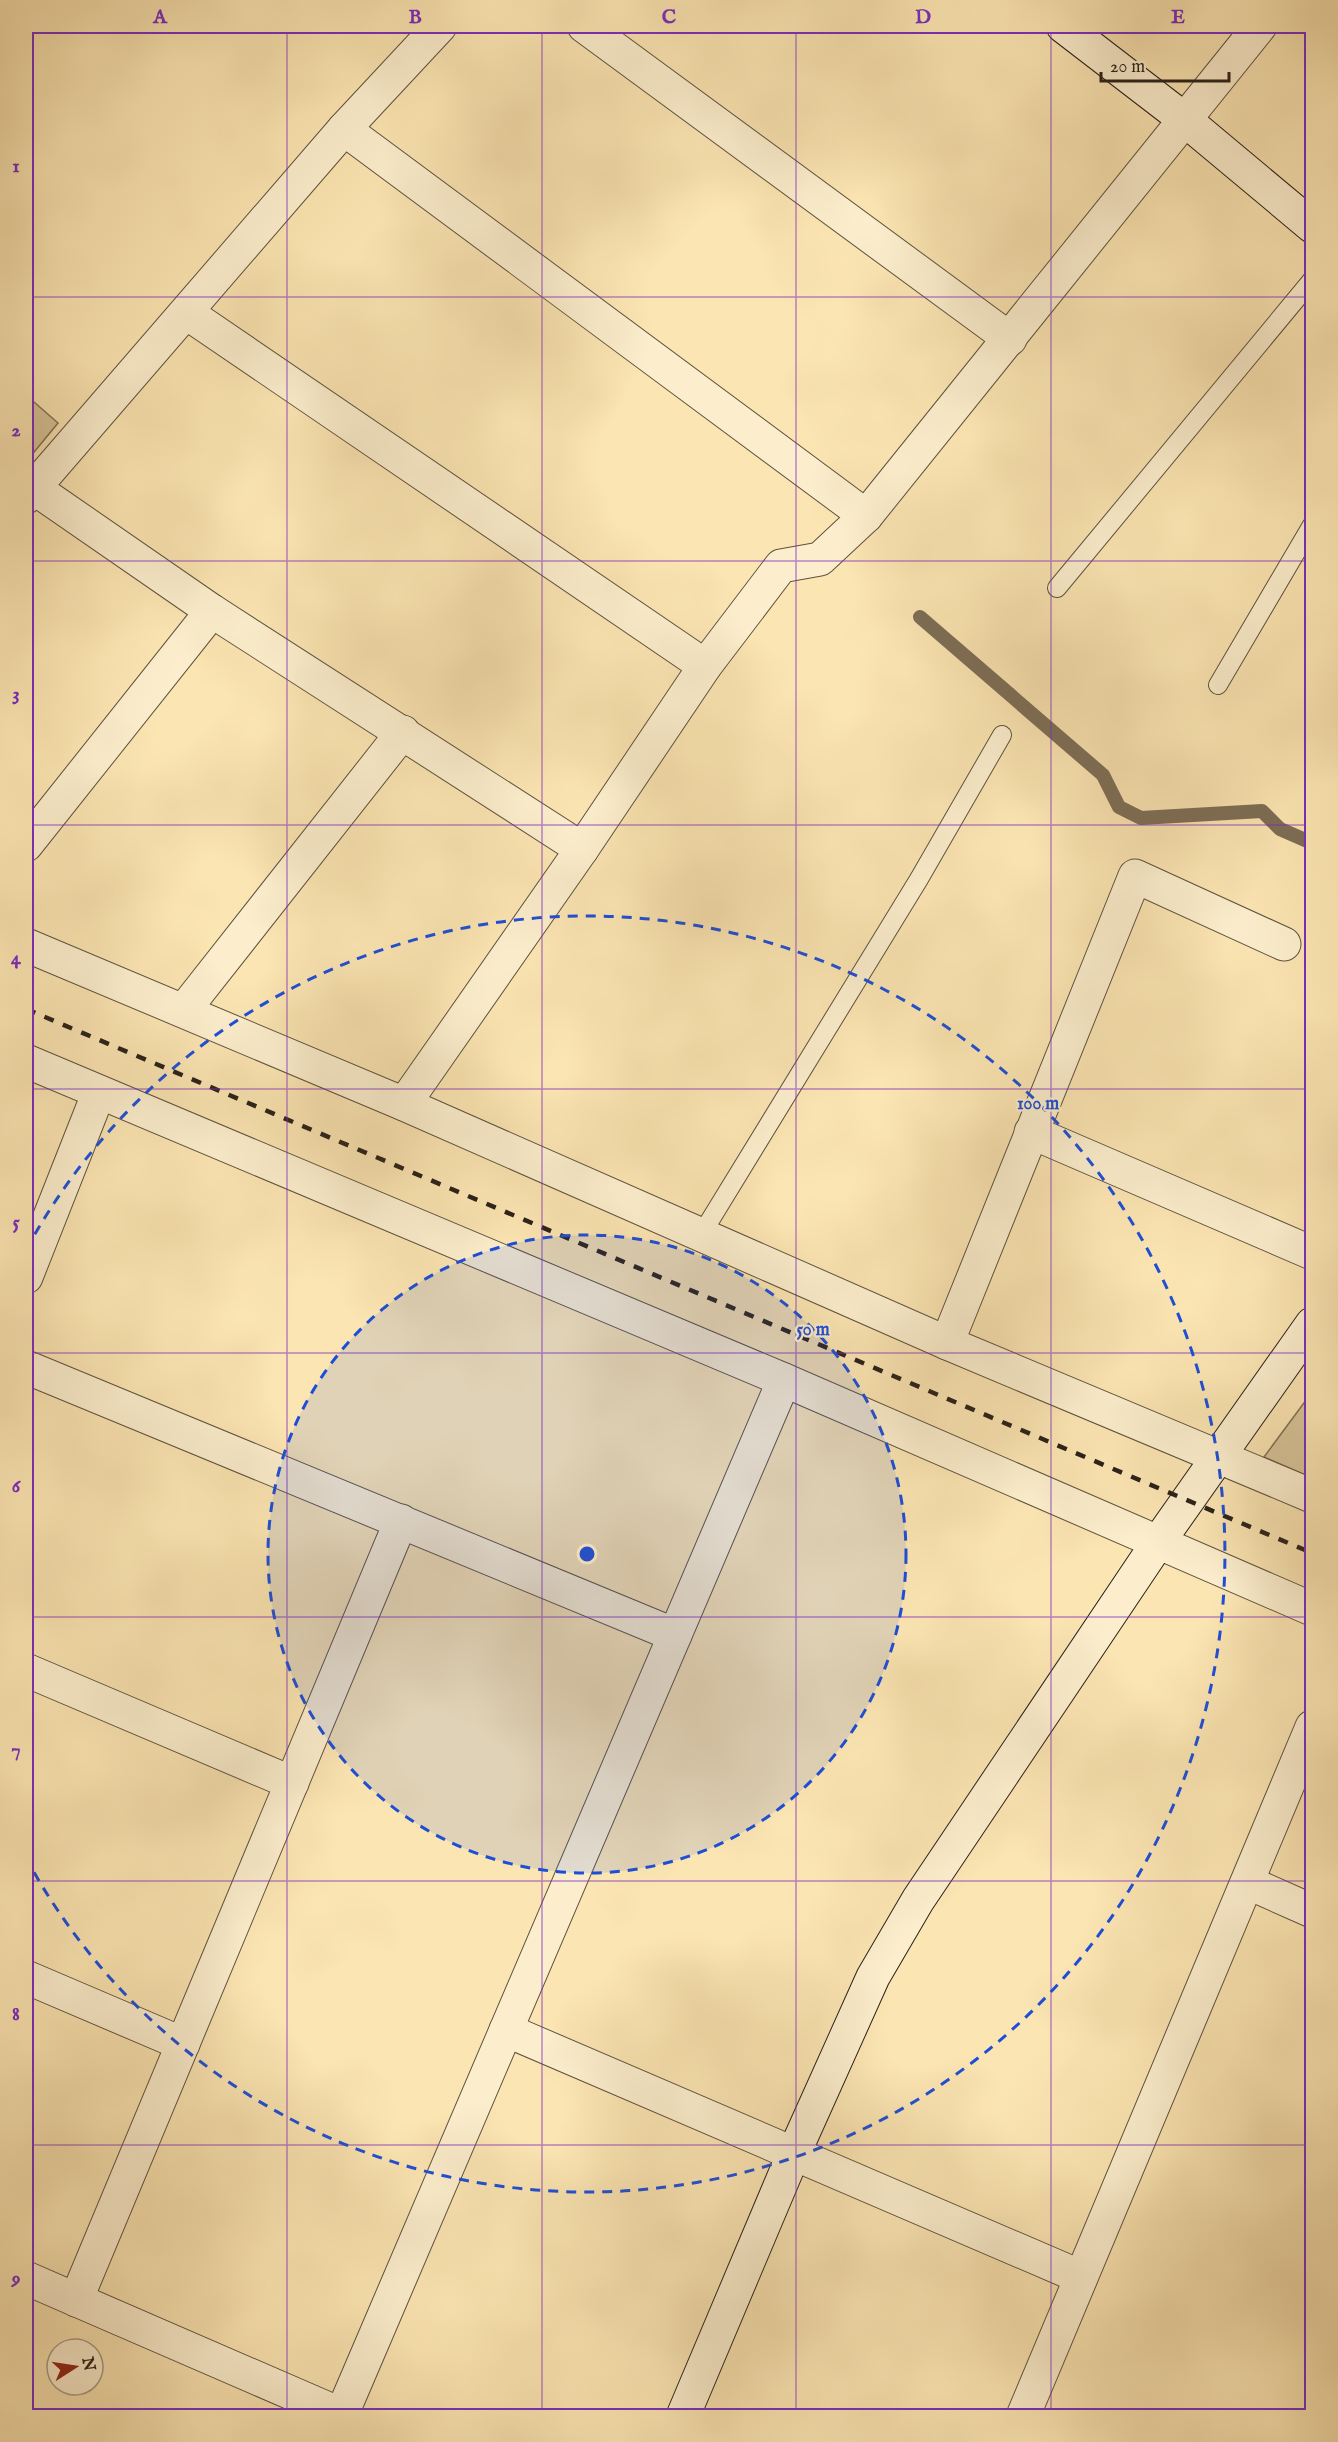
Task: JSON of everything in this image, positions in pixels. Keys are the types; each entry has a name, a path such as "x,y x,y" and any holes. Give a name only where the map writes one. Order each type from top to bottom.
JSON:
{"street":[{"path":"440,26 344,129 30,493 582,849"},
{"path":"584,26 1010,339"},
{"path":"1063,26 1184,119 1312,226"},
{"path":"404,1104 582,849 705,666 781,566 820,559 866,516 1260,26"},
{"path":"344,129 866,516"},
{"path":"187,313 705,666"},
{"path":"26,845 212,611"},
{"path":"184,1010 403,732"},
{"path":"947,1343 1134,876 1284,944"},
{"path":"26,945 404,1104 947,1343 1312,1496"},
{"path":"26,1061 784,1380 1312,1609"},
{"path":"26,1277 99,1092"},
{"path":"1031,1132 1312,1253"},
{"path":"683,2416 794,2153 873,1977 918,1900 1159,1541 1312,1324"},
{"path":"26,1367 675,1635"},
{"path":"26,2278 341,2416 784,1380"},
{"path":"76,2300 401,1521"},
{"path":"26,1670 292,1783"},
{"path":"1023,2416 1249,1883 1312,1727"},
{"path":"1249,1883 1312,1911"},
{"path":"26,1977 183,2044"},
{"path":"506,2030 1081,2277"}],"lane":[{"path":"1057,588 1312,280"},
{"path":"1218,685 1312,525"},
{"path":"701,1236 919,879 1002,735"}],"shaded area":[{"path":"26,395 58,423 26,462"},
{"path":"1312,1392 1312,1478 1264,1457"}],"waterway":[{"path":"920,617 1103,775 1119,807 1141,818 1262,811 1280,829 1312,843"}],"railway":[{"path":"26,1009 1312,1553"}]}
